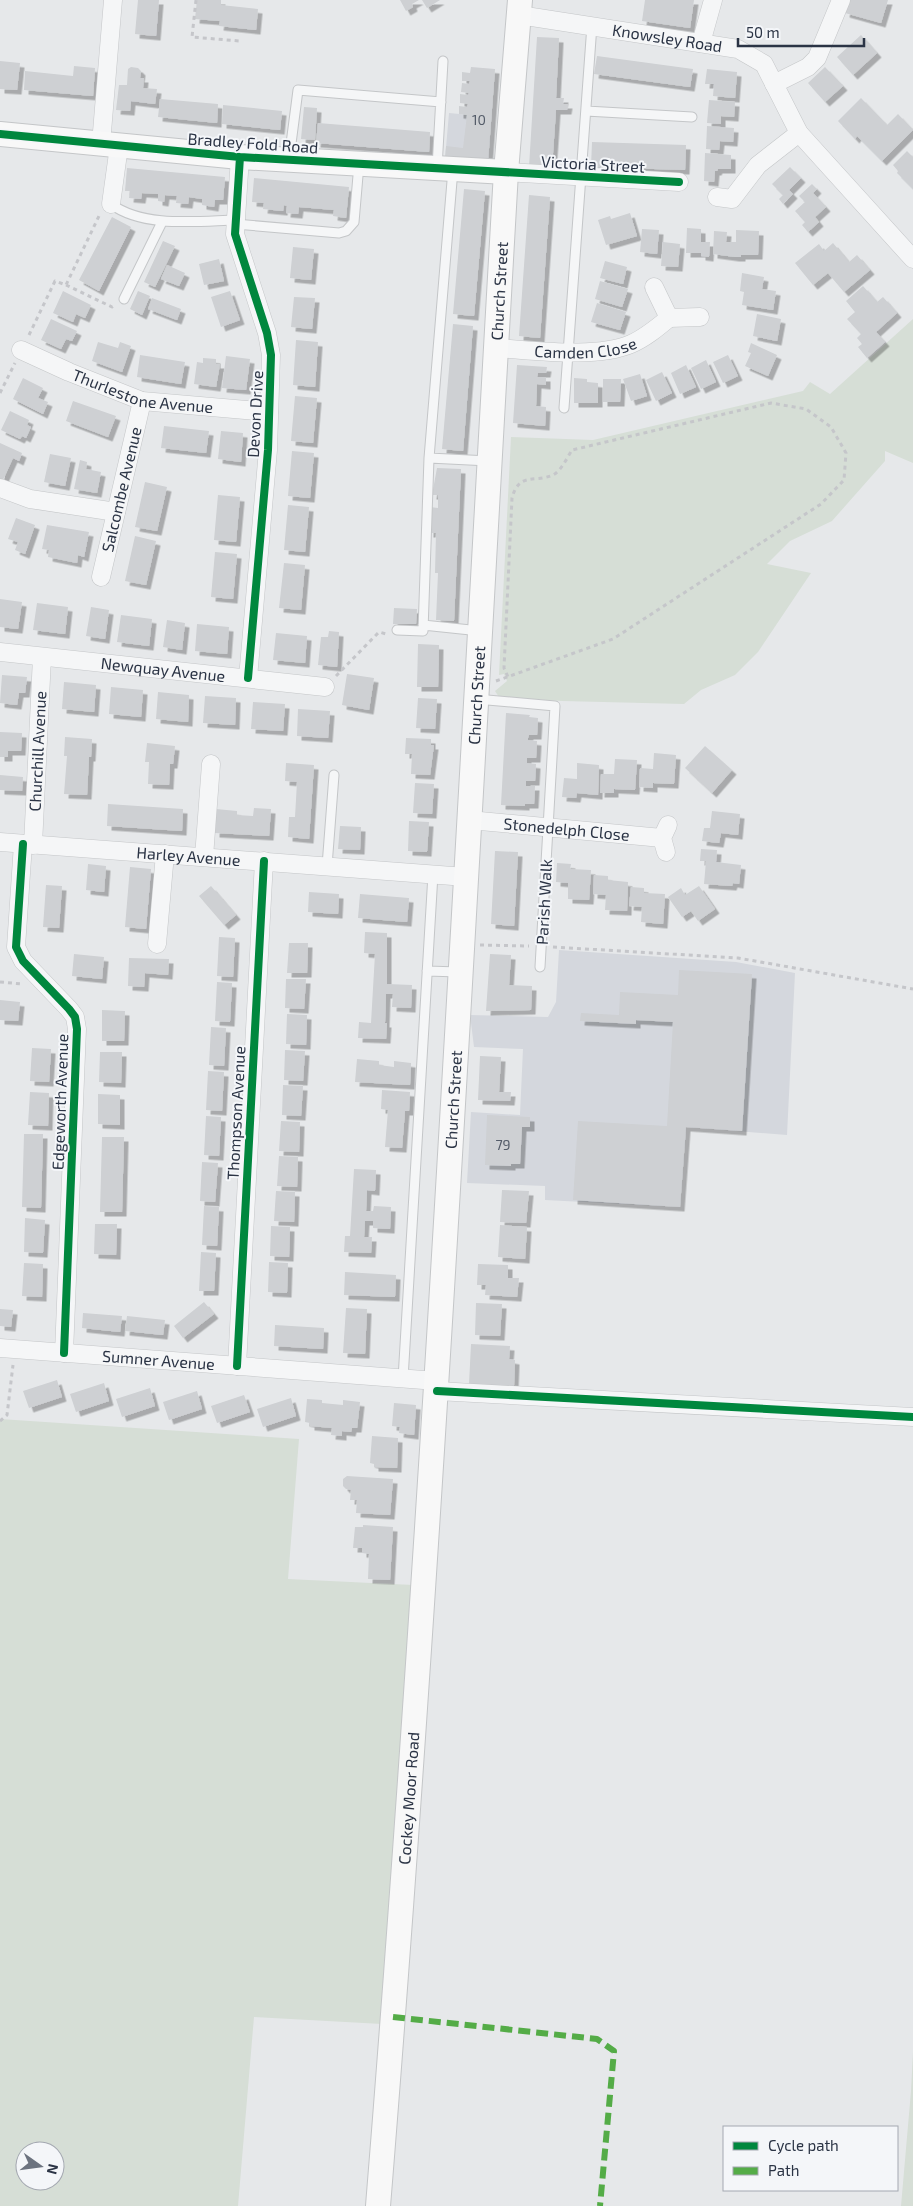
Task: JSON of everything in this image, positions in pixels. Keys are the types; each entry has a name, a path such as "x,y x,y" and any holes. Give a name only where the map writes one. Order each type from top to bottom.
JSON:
{"main road":[{"name":"Church Street","path":"437,1386 506,172 519,8"},
{"name":"Bradley Fold Road","path":"0,134 240,157 506,172"},
{"name":"Cockey Moor Road","path":"378,2206 437,1386"}],"street":[{"path":"111,204 112,0"},
{"path":"701,43 713,0"},
{"path":"774,84 808,67 817,58 841,0"},
{"name":"Knowsley Road","path":"519,8 592,25 738,49 764,64 799,133 913,259"},
{"path":"717,197 732,199 758,165 799,133"},
{"name":"Devon Drive","path":"240,157 235,234 268,332 271,356 269,412 248,678"},
{"name":"Victoria Street","path":"506,172 679,182"},
{"path":"654,287 669,318 700,317"},
{"name":"Camden Close","path":"496,348 568,352 610,349 630,344 655,330 669,318"},
{"name":"Thurlestone Avenue","path":"21,350 69,372 142,401 269,412"},
{"name":"Salcombe Avenue","path":"101,577 142,401"},
{"path":"0,488 30,499 116,512"},
{"name":"Newquay Avenue","path":"0,652 325,687"},
{"name":"Churchill Avenue","path":"28,844 42,657"},
{"path":"204,857 211,764"},
{"name":"Stonedelph Close","path":"469,820 666,838"},
{"name":"Harley Avenue","path":"0,842 466,877"},
{"name":"Edgeworth Avenue","path":"28,844 16,947 23,961 75,1017 76,1028 64,1353"},
{"path":"157,944 165,854"},
{"name":"Thompson Avenue","path":"237,1366 264,861"},
{"name":"Sumner Avenue","path":"7,1348 403,1379 437,1386 913,1417"}],"lane":[{"path":"564,408 592,25"},
{"path":"395,632 423,631 424,551 445,169 441,102 443,61"},
{"path":"289,160 298,90 441,102"},
{"path":"586,111 692,117"},
{"path":"111,204 120,211 162,222 235,222 339,234 346,231 354,222 359,164"},
{"path":"124,300 162,222"},
{"path":"429,458 489,461"},
{"path":"423,625 480,631"},
{"name":"Parish Walk","path":"476,699 555,706 540,967"},
{"path":"327,866 334,775"},
{"path":"403,1379 433,874"},
{"path":"427,971 460,972"}],"path":[{"path":"196,0 192,37 240,41"},
{"path":"66,285 102,209 111,204"},
{"path":"0,393 55,281 112,307 124,300"},
{"path":"772,402 806,409 831,428 846,453 844,480 822,504 612,639 508,677 504,668 512,498 514,490 523,480 553,474 565,462 572,450 772,402"},
{"path":"325,687 379,632 395,632"},
{"path":"462,945 541,946 738,958 913,989"},
{"path":"0,1421 7,1415 7,1348"}],"shaded area":[{"path":"449,113 491,117 488,162 445,159"},
{"path":"913,319 913,463 885,451 885,461 832,521 790,541 767,564 811,573 758,652 735,675 701,690 684,704 562,701 499,697 495,691 507,681 504,674 499,675 511,437 593,440 803,391 810,382 830,394"},
{"path":"559,950 736,962 795,973 787,1135 686,1127 680,1207 545,1200 545,1186 467,1183 471,1112 520,1115 523,1049 474,1047 470,1015 548,1017 556,1002"},
{"path":"0,1419 299,1439 288,1579 413,1585 382,2024 254,2017 238,2206 0,2206"},
{"path":"913,2052 913,2206 901,2206 911,2091"}],"building":[{"path":"138,0 159,0 156,36 135,34"},
{"path":"197,0 221,0 221,5 258,9 256,30 219,26 220,21 195,19"},
{"path":"400,0 419,0 406,11"},
{"path":"422,0 440,0 427,8"},
{"path":"645,0 694,0 690,28 642,21"},
{"path":"848,0 888,0 881,23 845,13"},
{"path":"861,35 877,53 853,75 837,57"},
{"path":"537,37 559,38 556,98 564,98 563,104 568,104 567,110 556,110 552,168 529,167"},
{"path":"597,56 693,69 690,87 594,74"},
{"path":"0,61 20,63 17,90 0,89"},
{"path":"74,66 95,68 93,96 24,90 25,71 73,76"},
{"path":"131,67 138,68 141,71 140,78 144,78 143,88 157,89 155,104 131,101 130,111 116,110 119,85 127,85 128,69"},
{"path":"471,67 495,69 488,162 445,159 446,146 463,148 467,115 459,114 459,106 467,107 468,104 460,103 460,94 468,95 469,93 461,92 462,83 469,84 470,81 462,81 462,72 470,73"},
{"path":"825,67 843,86 825,102 808,83"},
{"path":"707,69 737,72 735,98 713,96 714,84 705,84"},
{"path":"861,98 887,125 898,114 913,130 882,161 857,136 855,139 838,121"},
{"path":"160,99 218,104 217,123 158,117"},
{"path":"709,100 735,102 734,117 721,116 721,124 707,123"},
{"path":"223,105 282,111 280,130 222,124"},
{"path":"304,107 317,108 315,140 301,139"},
{"path":"318,123 430,132 429,152 316,143"},
{"path":"707,126 734,128 733,142 720,141 719,150 706,149"},
{"path":"592,142 686,145 685,170 591,167"},
{"path":"907,151 913,157 913,189 897,173 898,171 893,165"},
{"path":"705,153 731,155 731,169 718,169 715,171 714,182 704,181"},
{"path":"790,167 801,178 789,190 793,194 783,204 779,199 783,195 772,184"},
{"path":"127,168 225,177 223,200 215,200 214,207 202,205 202,199 189,197 188,204 176,203 177,196 165,195 164,202 158,201 158,194 142,193 141,199 129,198 130,191 125,191"},
{"path":"254,178 349,187 346,218 333,216 334,210 299,207 298,214 286,213 287,206 284,205 283,211 263,209 264,203 252,202"},
{"path":"812,184 817,189 813,193 826,207 815,217 819,222 808,232 802,225 805,222 795,211 805,202 799,196"},
{"path":"464,189 485,191 474,316 453,314"},
{"path":"529,195 550,197 540,338 519,336"},
{"path":"630,213 637,236 606,245 598,220 610,216 611,219"},
{"path":"112,217 131,227 99,291 79,280"},
{"path":"687,228 701,229 701,242 710,242 709,257 701,256 701,253 686,253"},
{"path":"642,229 659,230 657,254 640,252"},
{"path":"736,230 759,231 758,255 735,257 713,254 714,231 727,232 726,242 736,242"},
{"path":"163,241 175,246 155,287 144,282"},
{"path":"663,242 680,244 678,267 661,266"},
{"path":"833,243 849,262 857,255 870,270 844,292 828,273 813,285 795,263 819,244 824,251"},
{"path":"293,247 314,249 311,280 290,278"},
{"path":"219,259 224,281 204,285 199,264"},
{"path":"605,261 627,267 623,284 600,278"},
{"path":"167,265 185,273 179,286 161,279"},
{"path":"742,273 764,277 762,289 776,291 773,310 742,305 744,292 740,291"},
{"path":"600,281 628,289 622,307 595,299"},
{"path":"863,286 877,302 883,297 897,313 876,332 885,342 867,358 858,347 862,344 857,338 861,334 847,319 855,312 846,301"},
{"path":"63,291 91,305 85,318 76,314 73,322 53,313"},
{"path":"138,291 150,296 142,315 130,309"},
{"path":"230,291 240,320 221,327 211,297"},
{"path":"294,297 315,298 312,329 291,327"},
{"path":"152,298 181,309 177,320 148,309"},
{"path":"597,303 626,312 620,330 591,322"},
{"path":"757,314 781,319 777,341 753,336"},
{"path":"51,319 77,331 72,341 66,339 61,349 41,340"},
{"path":"453,324 473,326 463,451 442,449"},
{"path":"296,340 318,342 315,387 293,385"},
{"path":"98,342 118,348 120,342 131,346 122,372 92,361"},
{"path":"751,343 777,355 768,376 745,366 751,353 748,352"},
{"path":"140,355 185,362 181,384 137,377"},
{"path":"728,355 738,376 723,383 713,362"},
{"path":"226,356 250,359 246,390 222,388"},
{"path":"203,358 216,359 216,364 220,364 216,387 194,384 197,362 203,363"},
{"path":"706,360 716,382 701,389 691,368"},
{"path":"517,365 547,367 546,373 538,373 537,377 546,377 546,385 537,384 536,406 546,407 545,426 513,423"},
{"path":"686,365 696,387 680,394 671,373"},
{"path":"662,372 672,393 656,401 646,380"},
{"path":"640,374 647,396 631,401 623,379"},
{"path":"23,378 43,388 38,398 48,402 43,414 13,399"},
{"path":"574,378 587,379 587,382 598,383 598,403 574,403"},
{"path":"603,379 621,379 620,402 603,402"},
{"path":"295,396 317,398 313,443 291,441"},
{"path":"73,401 116,416 108,437 66,421"},
{"path":"10,411 29,420 27,425 31,427 26,438 22,436 20,439 1,430"},
{"path":"164,426 209,431 206,453 161,448"},
{"path":"221,431 243,433 241,462 218,459"},
{"path":"0,443 22,453 19,461 13,458 3,480 0,479"},
{"path":"292,451 314,453 310,498 288,496"},
{"path":"50,454 71,458 65,486 44,482"},
{"path":"80,460 87,462 86,469 101,472 97,493 74,489"},
{"path":"437,468 461,469 454,621 436,620 438,573 435,573 436,533 429,533 430,507 438,508 438,495 432,495"},
{"path":"145,482 167,487 157,531 135,527"},
{"path":"218,495 240,497 236,542 214,540"},
{"path":"288,505 309,507 305,552 284,550"},
{"path":"16,518 35,525 25,554 15,550 18,542 8,539"},
{"path":"47,525 89,532 84,557 78,555 77,563 48,557 49,550 42,549"},
{"path":"135,536 156,541 146,585 125,581"},
{"path":"215,552 237,554 233,599 211,597"},
{"path":"284,563 305,565 301,610 279,608"},
{"path":"0,599 22,602 18,629 0,627"},
{"path":"37,603 68,607 65,634 33,630"},
{"path":"91,607 109,610 105,639 86,636"},
{"path":"394,608 417,609 416,624 393,624"},
{"path":"121,615 152,619 149,646 117,642"},
{"path":"167,620 185,623 182,650 163,647"},
{"path":"197,624 229,627 227,654 195,651"},
{"path":"329,631 339,632 337,667 318,665 321,637 328,637"},
{"path":"276,633 307,636 305,663 273,660"},
{"path":"418,644 439,645 438,687 417,687"},
{"path":"347,674 374,678 369,710 342,705"},
{"path":"2,675 27,677 25,693 19,693 17,705 0,703"},
{"path":"64,682 96,685 94,712 62,709"},
{"path":"111,687 143,690 141,717 109,714"},
{"path":"158,692 189,695 188,722 156,719"},
{"path":"205,696 236,698 235,725 203,723"},
{"path":"418,698 437,699 435,729 416,728"},
{"path":"253,702 285,704 283,731 251,729"},
{"path":"298,709 330,711 328,738 297,736"},
{"path":"506,713 530,715 529,717 538,718 537,735 529,735 528,738 528,740 537,741 536,758 527,758 527,763 536,764 535,781 526,781 526,786 535,786 534,804 525,804 525,806 501,805"},
{"path":"0,732 22,733 21,751 8,751 8,757 0,757"},
{"path":"65,737 92,739 87,795 64,794 67,756 64,756"},
{"path":"406,738 431,739 431,745 434,745 430,775 411,774 412,754 405,754"},
{"path":"147,743 175,746 173,764 170,764 169,785 148,784 149,762 145,762"},
{"path":"705,746 732,770 712,793 685,768"},
{"path":"654,753 676,755 674,784 653,783 653,788 639,787 640,768 653,769"},
{"path":"615,759 637,760 635,790 614,789 614,793 600,793 601,774 614,774"},
{"path":"286,763 314,765 309,839 288,837 289,817 295,817 297,782 285,781"},
{"path":"577,763 599,765 598,795 577,793 576,798 562,797 564,778 577,779"},
{"path":"0,775 23,777 22,791 0,790"},
{"path":"415,783 434,784 432,814 413,813"},
{"path":"108,804 183,809 182,831 107,826"},
{"path":"254,808 271,809 269,836 215,833 216,809 237,811 237,815 253,816"},
{"path":"712,811 740,814 738,835 721,833 719,843 702,841 704,828 710,828"},
{"path":"409,821 429,822 427,852 408,851"},
{"path":"340,826 361,827 360,850 338,849"},
{"path":"701,849 717,850 716,862 741,865 739,884 733,883 732,886 704,884 706,861 700,861"},
{"path":"495,851 518,852 514,926 491,924"},
{"path":"557,863 571,864 570,869 591,870 589,900 568,899 568,883 556,882"},
{"path":"88,864 106,866 104,892 86,890"},
{"path":"130,867 151,869 146,929 125,927"},
{"path":"594,875 608,876 608,880 628,882 627,911 605,910 606,895 593,894"},
{"path":"46,885 62,886 59,928 43,927"},
{"path":"211,886 236,915 224,925 199,896"},
{"path":"699,886 715,909 698,921 691,911 682,917 668,897 681,888 685,895"},
{"path":"631,887 644,888 644,893 665,894 663,924 641,922 642,907 629,906"},
{"path":"309,892 339,894 338,914 308,912"},
{"path":"360,894 409,898 407,922 358,918"},
{"path":"365,932 387,933 387,984 412,985 411,1008 392,1007 393,994 386,994 386,1039 358,1038 359,1022 371,1023 375,954 364,953"},
{"path":"219,937 235,938 233,977 217,976"},
{"path":"289,943 308,943 307,973 287,973"},
{"path":"74,954 104,957 102,979 72,976"},
{"path":"490,954 511,955 509,985 532,986 531,1010 486,1011"},
{"path":"129,958 169,959 168,975 145,973 144,987 128,986"},
{"path":"679,970 752,974 742,1131 686,1127 680,1207 573,1200 578,1121 667,1126 673,1022 636,1020 636,1024 580,1021 581,1013 619,1015 620,992 678,995"},
{"path":"286,979 306,979 304,1009 285,1008"},
{"path":"217,982 232,983 230,1022 215,1021"},
{"path":"0,1000 20,1002 18,1021 0,1020"},
{"path":"102,1010 125,1011 124,1041 102,1041"},
{"path":"287,1014 307,1015 306,1045 286,1044"},
{"path":"211,1027 226,1028 224,1066 209,1065"},
{"path":"32,1048 51,1049 49,1082 30,1081"},
{"path":"285,1050 305,1051 303,1081 284,1080"},
{"path":"100,1052 122,1052 121,1083 99,1082"},
{"path":"480,1056 501,1057 499,1092 511,1092 510,1101 478,1100"},
{"path":"357,1059 379,1061 379,1065 394,1067 394,1061 411,1063 410,1085 355,1082"},
{"path":"208,1071 224,1072 222,1111 206,1110"},
{"path":"283,1085 303,1086 301,1116 282,1115"},
{"path":"382,1090 410,1092 409,1111 405,1111 402,1148 385,1147 388,1110 381,1109"},
{"path":"30,1092 49,1093 48,1126 28,1125"},
{"path":"98,1094 120,1095 120,1125 98,1124"},
{"path":"487,1115 530,1117 530,1127 522,1127 520,1164 511,1164 511,1166 485,1165"},
{"path":"206,1116 221,1117 219,1156 204,1155"},
{"path":"281,1121 300,1122 299,1152 279,1151"},
{"path":"24,1134 43,1134 41,1208 22,1207"},
{"path":"102,1137 124,1137 122,1212 100,1212"},
{"path":"279,1156 298,1157 297,1187 277,1186"},
{"path":"202,1162 218,1163 215,1202 200,1201"},
{"path":"354,1169 376,1170 375,1191 367,1190 366,1211 373,1211 374,1206 391,1207 390,1229 373,1228 373,1221 365,1221 364,1237 372,1237 371,1253 344,1252 345,1236 350,1236"},
{"path":"502,1190 529,1191 526,1223 500,1222"},
{"path":"276,1191 295,1192 294,1222 274,1221"},
{"path":"204,1206 219,1207 217,1246 202,1245"},
{"path":"25,1218 45,1220 43,1253 24,1252"},
{"path":"95,1224 117,1224 116,1255 94,1254"},
{"path":"500,1225 527,1227 525,1259 498,1257"},
{"path":"271,1226 290,1227 289,1257 270,1256"},
{"path":"201,1252 216,1253 214,1291 199,1291"},
{"path":"269,1262 288,1263 287,1293 268,1292"},
{"path":"24,1263 43,1264 42,1297 22,1296"},
{"path":"478,1264 508,1265 508,1278 519,1278 517,1297 485,1295 486,1285 477,1285"},
{"path":"345,1272 396,1275 395,1297 344,1295"},
{"path":"204,1302 214,1314 183,1338 174,1326"},
{"path":"476,1303 502,1304 500,1336 475,1335"},
{"path":"346,1308 367,1309 365,1354 343,1353"},
{"path":"0,1309 13,1310 11,1327 0,1326"},
{"path":"83,1313 122,1316 120,1332 82,1328"},
{"path":"127,1316 165,1320 163,1335 125,1331"},
{"path":"275,1325 324,1328 323,1349 274,1346"},
{"path":"471,1344 510,1346 509,1359 515,1360 514,1386 469,1384"},
{"path":"57,1380 62,1397 29,1408 23,1391"},
{"path":"104,1383 109,1401 76,1412 70,1394"},
{"path":"150,1388 155,1406 122,1417 116,1399"},
{"path":"197,1391 202,1409 169,1420 163,1402"},
{"path":"244,1395 250,1412 217,1423 211,1406"},
{"path":"291,1398 296,1416 263,1427 257,1409"},
{"path":"307,1399 343,1405 343,1400 360,1402 357,1428 352,1428 351,1432 342,1431 342,1436 331,1435 332,1428 310,1426 310,1423 305,1422"},
{"path":"394,1403 416,1405 414,1435 399,1433 400,1427 392,1426"},
{"path":"372,1436 398,1438 397,1468 374,1467 374,1464 370,1463"},
{"path":"347,1476 393,1479 390,1515 356,1513 357,1500 350,1500 351,1490 343,1486 343,1479"},
{"path":"363,1525 393,1527 390,1580 368,1579 369,1554 362,1553 362,1548 353,1548 355,1527 363,1527"}],"marked path":[{"path":"393,2017 597,2039 614,2051 600,2206"}],"cycle path":[{"path":"0,134 240,157 679,182"},
{"path":"240,157 235,234 267,333 271,355 268,450 248,678"},
{"path":"23,844 16,947 23,961 75,1017 77,1029 64,1353"},
{"path":"237,1366 264,861"},
{"path":"437,1391 913,1417"}]}
